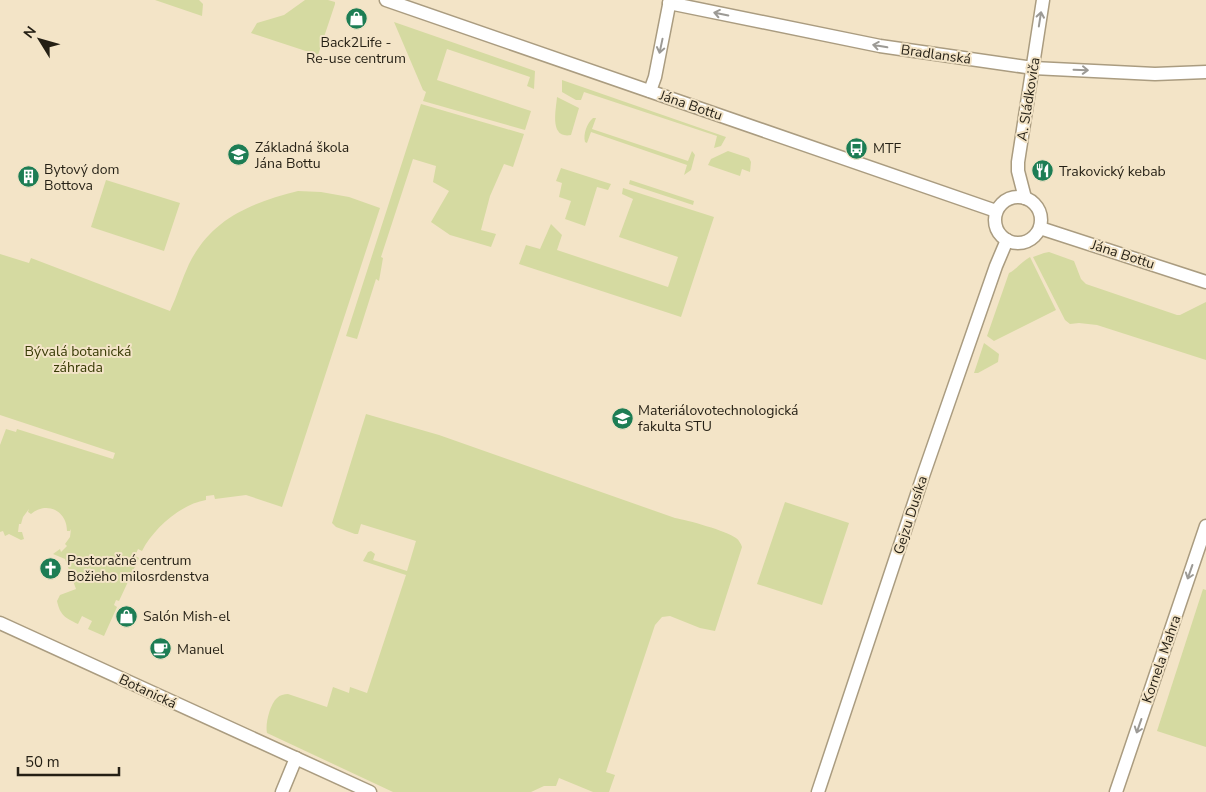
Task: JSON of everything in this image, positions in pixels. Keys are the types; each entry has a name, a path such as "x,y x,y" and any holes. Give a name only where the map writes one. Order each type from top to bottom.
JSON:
{"street":[{"name":"Jána Bottu","path":"386,0 996,211"},
{"name":"A. Sládkoviča","path":"1025,198 1018,171 1018,162 1043,0"},
{"path":"650,91 670,2"},
{"name":"Bradlanská","path":"670,2 880,46 1033,68 1155,74 1206,72"},
{"path":"1016,197 1025,198 1035,204 1039,211 1040,228 1035,235 1025,242 1017,243 1007,240 1000,235 994,222 996,211 1000,204 1016,197"},
{"name":"Jána Bottu","path":"1040,228 1206,282"},
{"name":"Gejzu Dusíka","path":"818,792 923,476 1007,240"},
{"name":"Kornela Mahra","path":"1116,792 1206,526"},
{"name":"Botanická","path":"0,623 370,792"},
{"path":"282,792 296,758"}],"green space":[{"path":"155,0 199,0 203,4 202,16"},
{"path":"305,0 328,0 335,2 318,55 251,33 257,23 284,15"},
{"path":"394,22 535,71 534,89 527,86 530,77 447,49 437,80 531,111 525,130 423,101 426,92 423,90"},
{"path":"562,80 726,137 721,146 714,148 717,136 584,92 581,100 576,100 562,92"},
{"path":"557,97 579,108 571,135 559,133 557,128 555,116"},
{"path":"421,104 524,134 513,167 504,164 490,196 481,230 496,234 491,247 450,235 431,222 449,191 433,182 436,166 413,159 381,257 383,258 379,281 376,279 357,339 346,336"},
{"path":"593,118 596,118 592,129 688,161 692,151 695,155 691,170 684,175 687,165 591,132 587,143 585,142 586,129"},
{"path":"728,151 749,158 751,162 750,172 742,169 740,176 708,165 711,159"},
{"path":"561,168 611,184 608,190 597,187 585,226 565,219 571,201 559,197 562,183 556,181"},
{"path":"106,180 180,203 164,251 91,227"},
{"path":"630,180 694,201 693,205 629,184"},
{"path":"623,188 714,217 681,317 519,264 526,245 540,249 551,224 562,235 557,250 668,287 678,257 619,237 633,199 622,194"},
{"name":"Bývalá botanická záhrada","path":"298,191 321,192 349,197 380,208 282,507 246,495 215,499 214,495 206,496 206,500 197,502 178,512 160,526 142,551 138,549 135,556 139,558 119,601 116,600 114,605 117,607 104,636 88,629 92,621 82,616 78,624 73,622 62,613 57,601 60,595 76,589 65,559 53,554 60,549 61,552 67,546 65,544 70,537 71,529 67,531 66,524 60,513 49,508 43,508 31,514 28,512 29,509 23,517 21,524 19,524 18,532 22,532 24,539 21,540 9,534 5,536 3,531 0,532 0,445 6,429 16,432 17,429 113,459 115,453 0,415 0,254 29,263 31,258 170,311 189,264 198,248 209,235 221,224 249,207"},
{"path":"1049,252 1074,261 1081,279 1086,284 1177,315 1206,302 1206,360 1097,325 1070,324 1065,320 1033,257"},
{"path":"1030,257 1056,310 994,341 987,336 1009,273"},
{"path":"984,343 999,354 998,362 978,373 974,373"},
{"path":"366,414 439,435 675,518 716,529 731,535 740,542 742,547 715,631 700,628 670,616 662,617 655,625 606,772 615,775 609,792 593,792 559,778 556,786 544,786 531,792 393,792 267,733 270,709 274,701 281,695 288,694 327,707 333,687 349,693 350,687 367,693 406,575 363,561 368,552 371,551 375,554 373,560 407,571 416,541 361,524 358,534 355,534 336,527 332,523"},
{"path":"785,502 849,523 822,605 757,584"},
{"path":"1203,589 1206,590 1206,747 1157,731"}],"place":[{"name":"Back2Life - Re-use centrum","path":"356,19"},
{"name":"MTF","path":"857,148"},
{"name":"Základná škola Jána Bottu","path":"239,155"},
{"name":"Trakovický kebab","path":"1043,171"},
{"name":"Bytový dom Bottova","path":"28,177"},
{"name":"Materiálovotechnologická fakulta STU","path":"622,418"},
{"name":"Pastoračné centrum Božieho milosrdenstva","path":"51,568"},
{"name":"Salón Mish-el","path":"127,616"},
{"name":"Manuel","path":"161,649"}]}
